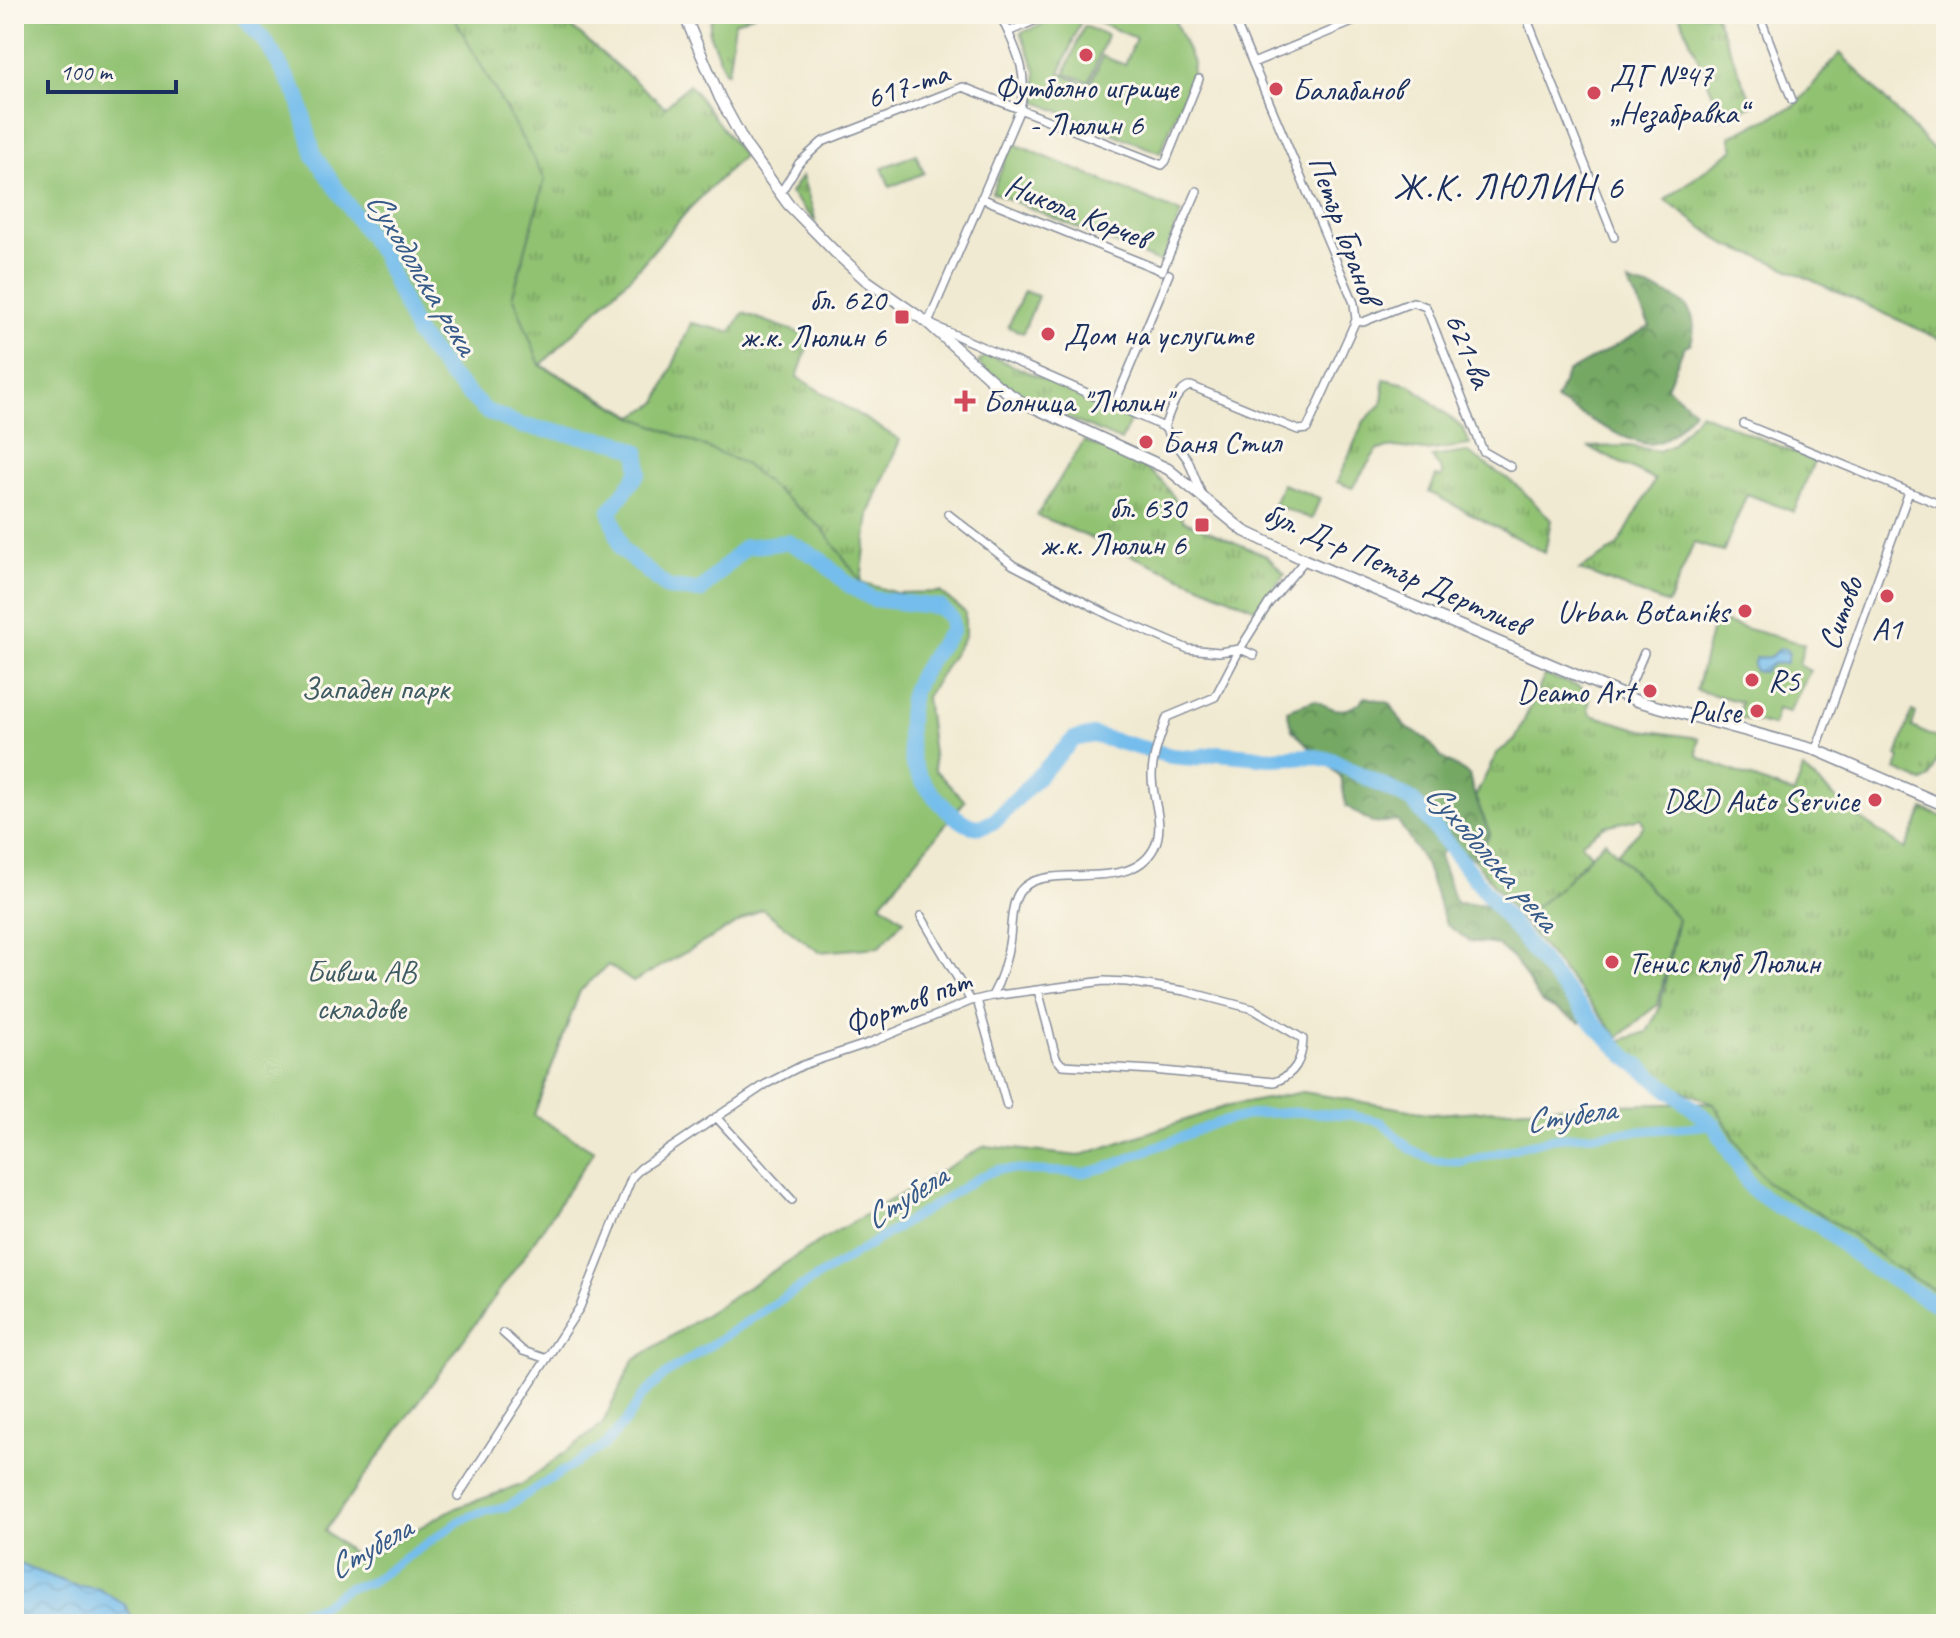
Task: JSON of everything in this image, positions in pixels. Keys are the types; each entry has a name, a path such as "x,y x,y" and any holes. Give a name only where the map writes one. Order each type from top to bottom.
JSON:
{"main road":[{"name":"бул. Д-р Петър Дертлиев","path":"686,15 726,110 746,146 780,194 829,247 866,280 928,323 997,385 1020,401 1168,469 1244,531 1305,560 1626,696 1663,710 1816,750 1943,805"},
{"path":"1943,805 1946,791"}],"street":[{"path":"1000,14 1022,64 1026,88 1020,109 928,323 1164,427 1188,460 1203,495"},
{"path":"1008,32 1050,14"},
{"name":"Петър Горанов","path":"1164,427 1181,390 1191,386 1298,430 1307,429 1356,320 1354,303 1232,14"},
{"path":"1334,14 1339,27"},
{"path":"1253,63 1372,14"},
{"path":"1525,14 1614,237"},
{"path":"1759,14 1792,100"},
{"name":"617-та","path":"780,194 799,163 822,142 963,87 1162,165 1199,79"},
{"name":"Никола Корчев","path":"981,198 1162,271 1197,191"},
{"name":"Никола Корчев","path":"1114,405 1169,274"},
{"name":"621-ва","path":"1356,320 1363,322 1413,302 1426,307 1483,451 1511,467"},
{"path":"1744,424 1946,507"},
{"name":"Ситово","path":"1816,750 1909,492"},
{"path":"948,514 1013,565 1111,616 1188,649 1219,652 1240,649 1254,655"},
{"name":"Фортов път","path":"458,1496 580,1307 632,1177 766,1084 803,1065 992,996 1005,963 1015,903 1026,885 1048,878 1093,876 1131,869 1143,862 1153,850 1159,835 1153,791 1153,761 1167,717 1215,697 1269,603 1305,560"},
{"path":"1626,696 1644,653"},
{"path":"921,916 974,1001 1007,1106"},
{"path":"992,996 1104,981 1185,991 1253,1009 1277,1021 1303,1039 1302,1054 1294,1071 1274,1082 1153,1070 1070,1068 1056,1058 1038,990"},
{"path":"716,1117 792,1200"},
{"path":"503,1333 523,1351 547,1359"}],"green space":[{"name":"Западен парк","path":"14,14 452,14 545,179 513,295 540,365 634,417 743,463 822,528 861,582 896,593 940,592 965,612 965,636 926,697 935,770 965,801 881,903 904,920 879,947 819,952 762,909 633,982 608,965 580,991 534,1115 594,1151 525,1255 325,1531 361,1560 453,1509 521,1485 602,1425 633,1361 823,1239 985,1146 1079,1156 1224,1107 1303,1092 1434,1114 1560,1106 1713,1103 1742,1150 1767,1182 1845,1229 1898,1269 1946,1297 1946,1624 14,1624"},
{"path":"169,14 556,14 665,107 689,84 743,156 689,209 635,272 541,365 634,416 657,403 691,323 731,332 743,313 811,337 797,377 900,440 869,514 861,582 504,392"},
{"path":"719,14 755,14 735,22 728,72 725,72 709,33 711,19"},
{"path":"1069,14 1172,14 1193,63 1192,75 1160,153 1037,102 1036,70 1021,33","holes":["1083,16 1136,38 1125,65 1102,56 1090,86 1060,73"]},
{"path":"1679,14 1715,14 1753,105 1723,118"},
{"name":"Футболно игрище - Люлин 6","path":"1084,26 1107,35 1089,82 1065,73"},
{"path":"1840,53 1946,163 1946,342 1768,260 1728,246 1665,200 1734,149 1730,136 1795,106"},
{"path":"1012,143 1181,213 1161,263 992,192"},
{"path":"916,154 924,173 890,187 882,168"},
{"path":"802,176 814,214 815,221 790,193"},
{"path":"1628,283 1677,299 1692,315 1694,328 1691,343 1684,347 1667,387 1694,410 1669,436 1656,443 1640,443 1616,433 1556,400 1567,373 1650,326"},
{"path":"1024,291 1038,296 1023,333 1008,327"},
{"path":"986,354 1132,417 1121,441 1021,398 978,363"},
{"path":"1384,379 1411,385 1464,429 1470,445 1425,451 1395,447 1377,450 1352,488 1337,482 1364,421 1382,404"},
{"path":"1700,413 1814,461 1794,512 1747,494 1723,552 1694,543 1668,604 1579,570 1617,547 1655,480 1588,447 1630,446 1659,451 1671,446"},
{"path":"1084,441 1131,461 1157,477 1168,488 1183,520 1267,556 1285,574 1256,609 1037,515"},
{"path":"1467,452 1518,486 1551,520 1545,553 1429,492 1436,476 1440,478 1443,473 1432,457"},
{"path":"1282,484 1320,498 1312,519 1274,505"},
{"name":"R5","path":"1714,620 1804,644 1799,665 1810,671 1789,712 1777,709 1773,726 1738,717 1741,702 1696,690"},
{"path":"1545,675 1582,688 1590,698 1588,709 1591,715 1642,730 1699,738 1697,754 1702,759 1794,794 1803,769 1855,815 1905,849 1924,809 1946,818 1946,1297 1898,1269 1807,1269 1713,1103 1678,1089 1632,1056 1619,1041 1647,1032 1660,1007 1678,919 1617,853 1644,826 1641,818 1605,826 1581,843 1591,855 1556,891 1520,919 1474,859 1490,834 1475,797 1497,753 1515,740"},
{"path":"1366,697 1390,703 1405,727 1427,739 1441,757 1469,775 1490,834 1474,859 1445,846 1439,856 1456,903 1490,905 1585,1019 1581,1023 1541,1002 1517,963 1498,945 1469,941 1446,924 1425,864 1398,821 1372,823 1346,806 1341,777 1292,730 1287,710 1315,700 1341,710 1353,707"},
{"path":"1912,711 1916,713 1912,727 1945,742 1930,778 1923,782 1896,770 1900,758 1897,756"},
{"name":"Тенис клуб Люлин","path":"1605,841 1677,918 1658,1005 1618,1037 1520,919 1556,891"}],"water":[{"path":"1779,649 1789,653 1786,663 1772,664 1763,672 1755,671 1753,665 1756,658 1770,657"},
{"path":"14,1562 73,1585 99,1589 125,1605 130,1615 143,1624 14,1624"}],"waterway":[{"name":"Суходолска река","path":"241,14 267,44 298,96 314,156 383,256 417,334 450,376 486,411 522,426 618,442 638,452 639,472 610,511 622,550 668,588 700,591 745,547 788,542 817,557 849,585 873,599 940,607 951,618 952,630 913,690 909,729 915,769 936,799 955,816 973,826 996,820 1074,739 1093,735 1171,756 1194,758 1218,753 1271,758 1311,756 1332,760 1413,801 1596,1026 1627,1057 1714,1125 1752,1189 1777,1206 1818,1224 1867,1264 1946,1310"},
{"name":"Стубела","path":"205,1624 234,1617 277,1617 320,1606 347,1588 369,1583 461,1520 506,1507 605,1445 642,1396 666,1374 788,1295 978,1178 998,1169 1083,1173 1104,1168 1216,1123 1254,1114 1296,1112 1350,1115 1381,1122 1410,1149 1434,1161 1463,1162 1553,1138 1714,1125"}],"place":[{"name":"Футболно игрище - Люлин 6","path":"1086,55"},
{"name":"Балабанов","path":"1276,89"},
{"name":"ДГ №47 „Незабравка“","path":"1594,93"},
{"name":"бл. 620 ж.к. Люлин 6","path":"902,317"},
{"name":"Дом на услугите","path":"1048,334"},
{"name":"Болница \"Люлин\"","path":"965,401"},
{"name":"Баня Стил","path":"1146,442"},
{"name":"бл. 630 ж.к. Люлин 6","path":"1202,525"},
{"name":"A1","path":"1887,596"},
{"name":"Urban Botaniks","path":"1745,611"},
{"name":"R5","path":"1752,680"},
{"name":"Deamo Art","path":"1650,691"},
{"name":"Pulse","path":"1757,711"},
{"name":"D&D Auto Service","path":"1875,800"},
{"name":"Тенис клуб Люлин","path":"1612,962"}],"district":[{"name":"Ж.К. ЛЮЛИН 6","path":"1509,186"}],"park label":[{"name":"Бивши АВ складове","path":"361,990"}]}
